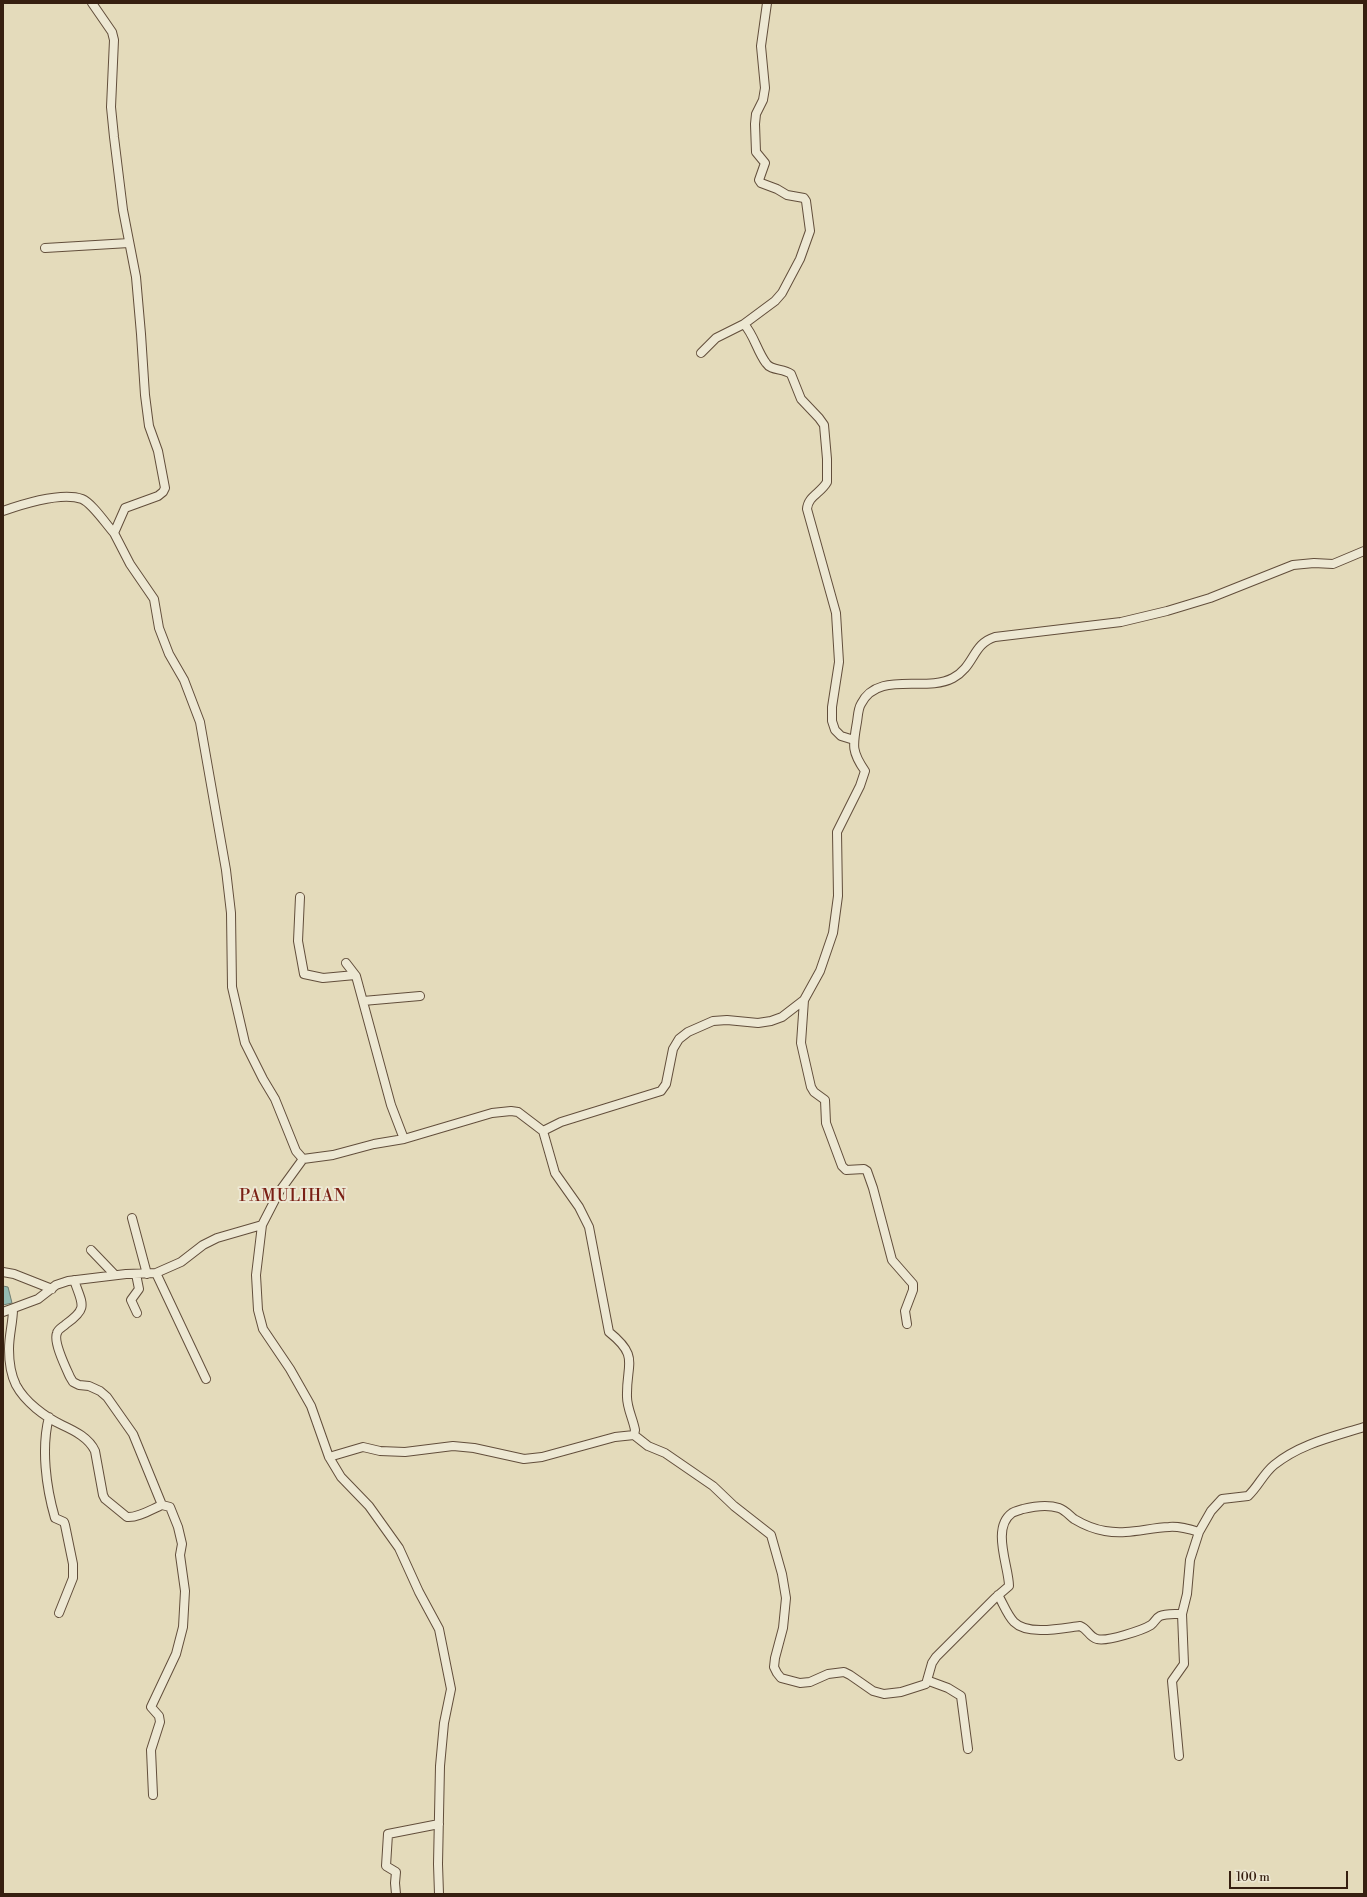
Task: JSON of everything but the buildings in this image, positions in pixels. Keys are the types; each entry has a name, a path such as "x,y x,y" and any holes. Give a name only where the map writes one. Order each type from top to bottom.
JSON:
{"street":[{"path":"92,3 95,10 112,32 114,40 111,107 123,210 139,304 145,396 149,426 158,451 165,478 165,488 158,496 125,508 114,533"},
{"path":"701,353 716,338 744,324 775,301 782,293 800,259 810,228 806,201 804,198 787,195 777,188 760,182 765,163 756,152 755,124 756,114 763,100 765,88 761,46 767,3"},
{"path":"45,248 129,243"},
{"path":"744,324 766,364 773,369 780,368 791,374 801,400 822,421 825,431 827,482 822,489 809,500 807,509 836,613 839,662 832,707 832,721 835,730 841,736 854,740"},
{"path":"3,511 33,501 67,498 82,499 114,533 130,564 154,599 159,628 169,654 184,680 200,722 226,870 231,913 232,987 245,1043 263,1079 276,1099 296,1151 303,1159"},
{"path":"907,1324 905,1311 913,1290 913,1284 892,1260 867,1171 864,1169 847,1170 842,1166 835,1151 825,1119 826,1100 814,1092 811,1087 801,1043 804,1000 820,971 833,933 838,896 837,832 860,786 865,771 856,758 854,740 860,705 874,689 891,685 942,682 952,679 962,672 973,660 981,644 995,637 1121,622 1168,611 1233,590 1265,575 1293,565 1314,563 1333,564 1364,551"},
{"path":"300,897 298,942 304,974 323,978 355,975"},
{"path":"346,963 355,975 391,1105 404,1139"},
{"path":"363,1001 420,996"},
{"path":"543,1131 561,1122 661,1091 666,1084 673,1049 679,1039 700,1025 713,1021 727,1020 758,1023 771,1021 782,1016 804,1000"},
{"path":"439,1894 440,1766 444,1723 451,1689 439,1629 419,1592 399,1548 369,1506 341,1477 329,1457 310,1406 290,1369 263,1329 258,1310 256,1275 262,1226 279,1192 303,1159 333,1155 374,1144 404,1139 492,1113 511,1111 518,1112 543,1131 555,1174 579,1207 589,1227 609,1332 621,1342 628,1352 630,1364 627,1404 635,1430 634,1435"},
{"path":"132,1218 147,1274"},
{"path":"3,1312 38,1299 62,1282 115,1275 156,1273 181,1262 203,1245 217,1238 262,1226"},
{"path":"91,1250 115,1275"},
{"path":"3,1272 14,1274 52,1289"},
{"path":"156,1273 206,1379"},
{"path":"136,1274 139,1289 131,1300 137,1313"},
{"path":"74,1280 82,1303 82,1310 78,1316 59,1329 56,1333 56,1340 65,1366 73,1382 79,1385 89,1386 100,1391 107,1398 130,1430 162,1505"},
{"path":"14,1309 9,1349 16,1384 28,1400 49,1417 78,1433 92,1445 95,1451 104,1497 127,1517 138,1516 148,1510 162,1505 170,1507 178,1526 182,1544 180,1555 185,1591 183,1626 176,1654 151,1707 159,1716 160,1722 151,1750 152,1795"},
{"path":"49,1417 45,1430 48,1483 55,1518 64,1522 66,1525 73,1564 73,1578 59,1614"},
{"path":"1179,1756 1172,1684 1173,1678 1184,1664 1182,1614 1187,1594 1190,1560 1199,1532 1211,1511 1220,1500 1248,1496 1273,1466 1287,1456 1314,1442 1364,1428"},
{"path":"329,1457 363,1447 380,1451 405,1452 453,1446 474,1448 524,1459 542,1457 615,1438 634,1435 648,1446 665,1453 713,1486 734,1506 770,1535 782,1574 786,1598 783,1628 775,1658 774,1666 776,1673 781,1678 800,1683 810,1682 828,1674 844,1672 873,1691 884,1694 924,1686 929,1681 932,1663 936,1658 998,1595 1009,1586 1002,1547 1004,1525 1012,1512 1033,1506 1053,1506 1061,1508 1083,1525 1105,1531 1119,1533 1180,1527 1199,1532"},
{"path":"998,1595 1013,1621 1019,1625 1037,1630 1080,1626 1083,1627 1093,1638 1099,1640 1114,1638 1150,1625 1157,1618 1163,1615 1182,1614"},
{"path":"929,1681 948,1688 960,1696 968,1749"},
{"path":"396,1894 396,1872 386,1866 388,1834 439,1824"}],"water":[{"path":"3,1286 8,1287 12,1303 3,1305"}],"district":[{"name":"PAMULIHAN","path":"293,1197"}]}
